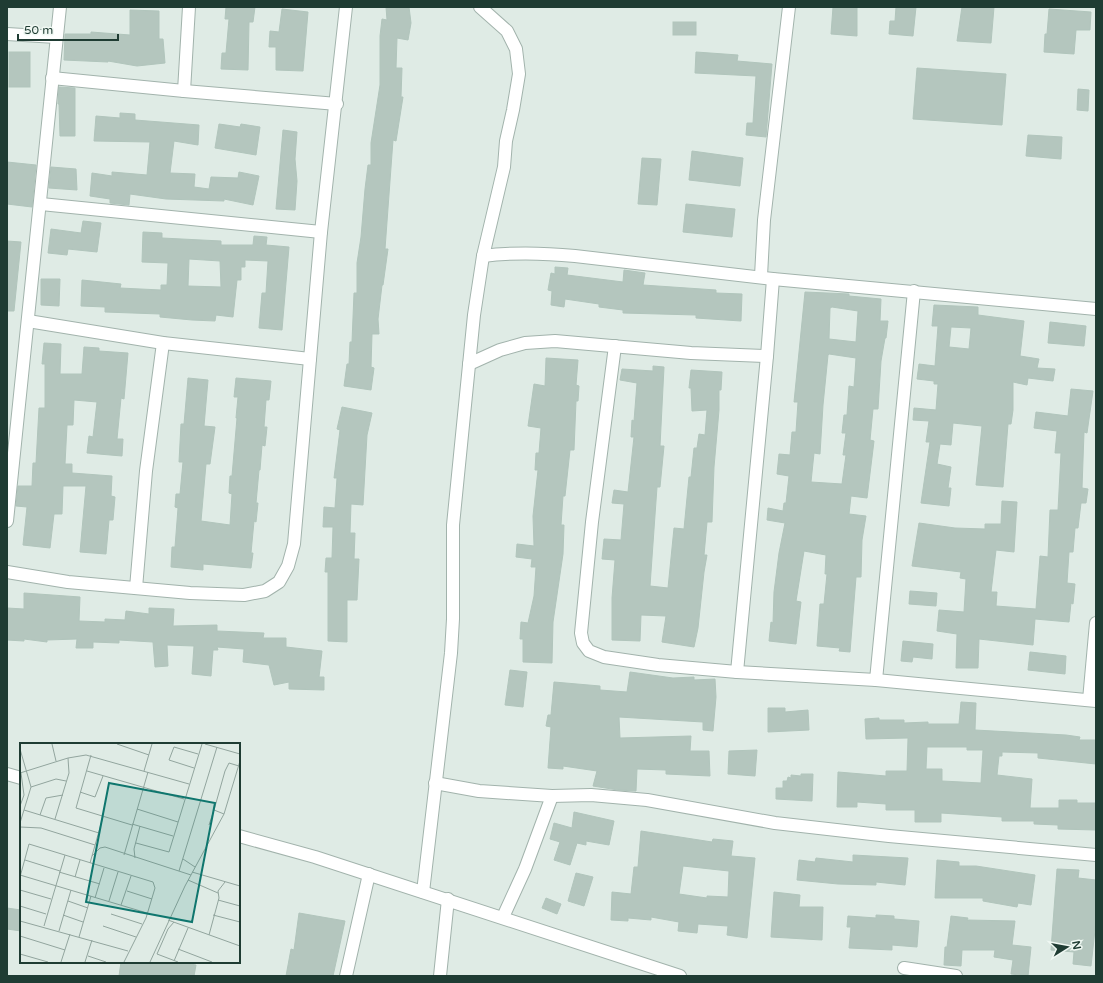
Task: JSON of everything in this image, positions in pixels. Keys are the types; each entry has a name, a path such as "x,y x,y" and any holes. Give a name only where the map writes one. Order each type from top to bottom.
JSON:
{"street":[{"path":"7,521 41,204 60,7"},
{"path":"184,91 189,7"},
{"path":"7,572 68,582 190,594 244,595 266,591 279,582 288,566 294,544 321,232 337,104 346,7"},
{"path":"423,892 451,653 453,619 453,525 469,364 483,256 504,167 506,141 513,110 518,74 516,49 507,31 480,7"},
{"path":"761,276 764,220 785,7"},
{"path":"7,34 56,37"},
{"path":"52,78 337,104"},
{"path":"41,204 321,232"},
{"path":"483,256 545,253 761,276 773,279 1096,309"},
{"path":"737,672 768,356 773,279"},
{"path":"876,680 914,291"},
{"path":"28,321 163,343 310,359"},
{"path":"469,364 500,350 525,343 555,341 691,353 768,356"},
{"path":"136,588 146,471 163,343"},
{"path":"615,346 592,522 581,632 583,643 590,651 604,657 658,665 737,672 876,680 1092,700 1096,622"},
{"path":"7,774 20,778"},
{"path":"435,783 479,791 552,796 591,795 647,800 775,824 1096,855"},
{"path":"503,917 525,869 552,796"},
{"path":"240,836 448,899 680,976"},
{"path":"346,976 369,874"},
{"path":"440,976 448,899"},
{"path":"904,968 956,976"}],"building":[{"path":"226,7 255,7 253,22 249,22 248,70 221,69 222,53 226,53 229,19 225,19"},
{"path":"386,7 409,7 411,23 408,40 397,38 396,68 402,68 401,97 403,97 396,141 393,140 385,249 388,249 378,319 379,334 372,334 371,367 374,368 371,390 344,386 347,364 349,364 350,342 352,342 354,293 357,293 357,263 365,189 368,165 371,165 371,143 380,85 380,36 382,19 387,20"},
{"path":"833,7 857,7 857,36 831,34"},
{"path":"896,7 916,7 913,36 889,34 890,21 895,21"},
{"path":"962,7 994,7 991,43 957,41"},
{"path":"282,9 308,12 303,71 276,70 276,47 269,47 270,31 279,32"},
{"path":"1049,9 1091,12 1090,30 1076,30 1074,54 1044,52"},
{"path":"130,10 159,11 159,39 163,39 165,63 137,66 108,61 64,60 65,34 91,34 91,32 130,35"},
{"path":"673,22 696,22 696,35 673,35"},
{"path":"9,52 30,52 30,87 9,87"},
{"path":"696,52 738,55 737,61 772,64 766,137 746,135 747,123 753,123 756,76 695,73"},
{"path":"917,68 1006,74 1002,125 913,119"},
{"path":"59,87 75,88 75,136 60,136 58,104"},
{"path":"1078,89 1089,90 1088,111 1077,110"},
{"path":"120,113 135,114 135,120 199,125 198,145 174,141 170,173 195,174 194,187 209,189 211,177 238,178 239,172 259,176 253,205 224,199 224,201 166,199 130,194 129,205 110,203 110,199 90,196 92,173 112,176 112,172 147,175 150,142 94,141 96,116 120,118"},
{"path":"219,124 240,127 241,124 260,127 256,155 215,148"},
{"path":"283,130 297,132 295,159 297,181 295,210 276,209"},
{"path":"1028,135 1062,137 1061,159 1026,156"},
{"path":"692,151 743,158 740,186 689,180"},
{"path":"642,158 661,159 657,205 638,204"},
{"path":"7,162 36,165 32,207 7,204"},
{"path":"51,167 76,169 77,190 49,188"},
{"path":"686,204 735,209 732,237 683,232"},
{"path":"83,221 101,223 97,252 68,249 67,255 48,253 51,229 81,233"},
{"path":"143,232 162,233 162,238 221,241 221,245 253,245 254,236 267,237 266,245 289,247 282,330 259,328 262,293 266,293 268,261 245,260 245,267 241,267 241,280 237,280 233,317 216,315 215,321 192,320 160,317 160,314 105,312 105,307 81,306 82,280 121,284 120,288 161,290 161,285 167,285 168,263 142,262","holes":["189,259 220,261 221,287 188,286"]},
{"path":"7,241 21,242 14,311 7,311"},
{"path":"555,267 568,268 567,275 623,282 624,270 645,273 643,285 716,290 716,293 742,294 741,321 696,318 696,315 623,313 623,310 599,307 599,304 565,299 564,307 551,305 552,291 548,290 551,273 555,274"},
{"path":"41,279 60,279 59,306 41,305"},
{"path":"805,292 849,294 849,296 881,299 880,321 888,321 881,361 878,409 873,409 870,440 874,441 867,498 851,496 849,514 866,516 862,540 861,577 856,577 850,652 839,651 840,648 817,646 820,604 824,604 827,574 825,574 826,555 804,551 796,601 801,602 796,644 769,641 771,622 773,623 774,592 779,553 785,523 767,520 768,508 783,511 784,503 786,503 789,476 777,474 779,454 790,455 792,432 796,432 798,402 794,402","holes":["832,307 858,311 856,342 829,339 830,308","829,354 856,358 854,387 849,386 847,415 844,415 842,433 846,433 843,455 846,455 842,484 811,482 814,453 820,454 823,405"]},
{"path":"934,305 978,307 978,315 1024,321 1020,356 1039,359 1037,368 1055,369 1053,381 1028,378 1027,385 1013,382 1013,410 1011,424 1008,424 1003,487 976,485 982,426 953,423 951,445 940,444 937,464 951,467 948,488 951,488 949,506 921,503 930,442 926,442 929,421 913,420 914,408 936,410 938,384 934,384 934,381 917,379 919,364 935,366 938,326 932,326","holes":["951,327 971,328 969,349 949,347"]},
{"path":"1050,322 1086,326 1084,346 1048,343"},
{"path":"44,343 61,344 60,374 82,374 84,347 99,348 99,351 128,353 124,399 121,398 117,439 123,439 122,456 87,453 89,436 93,437 97,402 74,400 73,425 67,425 65,464 72,464 72,473 112,476 111,496 115,497 113,520 109,520 106,554 80,552 86,486 63,486 62,514 54,514 50,548 23,545 27,507 16,506 18,486 32,486 33,463 36,463 39,408 45,408 45,364 42,364"},
{"path":"546,358 578,360 576,385 579,386 578,401 576,401 574,450 570,450 565,496 563,496 561,525 564,525 563,554 553,622 552,663 523,662 523,639 520,639 521,622 528,623 534,596 536,567 531,567 532,559 516,557 517,544 534,546 533,516 538,470 535,470 536,453 539,453 541,428 528,426 534,384 545,386"},
{"path":"653,366 664,367 660,446 664,446 660,487 657,487 650,586 668,588 674,528 684,529 689,477 691,477 694,448 697,448 699,434 705,435 707,410 692,411 691,388 689,388 691,370 722,372 721,390 719,390 712,522 707,522 704,555 707,555 698,628 694,647 662,642 666,616 641,615 640,641 612,640 612,598 615,560 602,559 604,539 621,540 624,504 612,503 614,490 628,492 634,437 631,437 632,420 634,421 637,383 620,380 622,369 653,371"},
{"path":"188,378 208,380 204,426 215,427 210,464 206,464 201,521 230,525 232,494 229,493 230,476 232,476 238,397 234,397 236,378 271,381 269,400 266,400 264,427 267,427 265,446 262,445 259,470 256,503 258,503 256,522 254,521 251,568 203,564 203,570 171,567 172,547 175,547 178,508 175,507 176,494 180,494 183,462 179,462 181,424 184,424"},
{"path":"1071,389 1093,391 1087,433 1084,432 1082,488 1088,489 1086,503 1081,503 1078,528 1075,528 1073,552 1069,552 1067,583 1075,584 1069,622 1035,619 1033,645 979,639 978,668 956,668 957,634 937,631 939,610 964,612 966,579 960,578 961,572 912,566 919,523 955,528 985,529 985,524 1001,524 1002,501 1017,502 1014,552 996,550 991,592 997,592 996,606 1036,609 1040,556 1048,557 1050,510 1058,510 1061,453 1055,453 1057,431 1034,428 1036,412 1068,416"},
{"path":"342,407 372,413 367,435 363,505 351,504 350,533 355,533 354,559 359,559 357,600 347,600 347,642 328,641 328,572 325,572 326,558 332,558 333,527 323,527 324,507 335,508 337,478 334,478 340,430 337,429"},
{"path":"910,591 937,593 936,606 909,604"},
{"path":"24,593 80,597 79,621 105,622 105,619 125,620 126,611 149,614 149,608 174,609 173,626 217,625 217,631 264,633 263,638 286,638 286,647 322,651 319,677 324,677 324,690 289,689 289,682 274,685 269,665 243,662 244,649 217,647 218,650 213,650 211,676 192,674 194,646 167,645 168,666 155,667 153,642 119,640 119,643 93,642 93,648 76,648 77,639 47,640 47,642 24,639 24,641 7,640 7,608 24,609"},
{"path":"903,641 933,644 932,659 913,657 912,662 901,661"},
{"path":"1030,652 1066,656 1065,674 1028,670"},
{"path":"510,670 527,672 523,707 505,705"},
{"path":"630,672 673,678 694,677 694,680 715,679 716,697 713,731 703,730 703,722 619,717 620,738 691,736 690,751 709,751 710,776 666,774 666,770 637,769 636,791 593,786 597,771 563,766 563,769 548,768 551,727 546,726 548,715 551,715 554,682 600,686 600,690 627,692"},
{"path":"961,702 976,703 975,730 1066,735 1080,737 1079,740 1096,740 1096,764 1038,758 1038,753 1002,752 1002,756 999,756 997,775 1032,779 1030,808 1059,808 1059,800 1077,800 1077,803 1096,803 1096,830 1058,829 1058,825 1034,824 1034,821 1002,821 1002,817 941,813 941,822 915,822 915,810 886,810 886,804 857,802 857,807 837,807 838,772 886,776 886,771 907,771 908,738 866,739 865,719 879,718 879,720 904,720 904,723 928,722 928,724 959,724","holes":["927,747 967,747 967,750 983,750 981,783 942,781 942,769 926,769"]},
{"path":"768,708 785,708 785,712 808,710 809,730 768,732"},
{"path":"757,750 755,776 728,774 729,751"},
{"path":"801,774 813,774 812,801 776,799 776,788 783,788 783,781 787,781 788,777 791,778 791,775 801,776"},
{"path":"574,812 614,821 609,845 586,841 586,845 577,843 570,865 554,860 560,842 550,839 554,823 572,828"},
{"path":"641,831 712,842 713,839 733,841 731,856 755,858 747,938 727,935 728,926 698,924 697,933 678,931 679,922 651,917 651,920 628,918 628,921 611,920 612,892 631,894 634,867 638,867","holes":["683,866 729,871 728,897 707,896 707,898 679,894"]},
{"path":"853,855 908,858 905,885 876,882 876,885 838,884 797,880 799,860 815,862 816,858 853,862"},
{"path":"937,860 959,862 959,866 976,866 1035,875 1031,905 1018,903 1017,907 983,901 983,898 935,898"},
{"path":"1057,869 1079,870 1078,878 1096,880 1096,921 1091,966 1073,964 1074,952 1051,950"},
{"path":"576,873 593,877 584,906 568,901"},
{"path":"774,892 800,895 799,907 823,907 822,940 771,937"},
{"path":"546,898 561,904 557,914 542,908"},
{"path":"7,908 20,910 20,931 7,929"},
{"path":"299,913 345,921 333,976 286,976 291,949 294,950"},
{"path":"876,915 894,916 894,919 919,921 917,947 892,945 892,950 849,948 851,927 847,927 848,916 876,918"},
{"path":"951,916 968,918 967,920 1015,921 1012,945 1031,947 1028,976 1011,974 1013,960 994,957 995,950 962,950 961,966 944,965 945,947 947,947"},
{"path":"121,963 185,963 196,965 194,976 119,976"}]}
